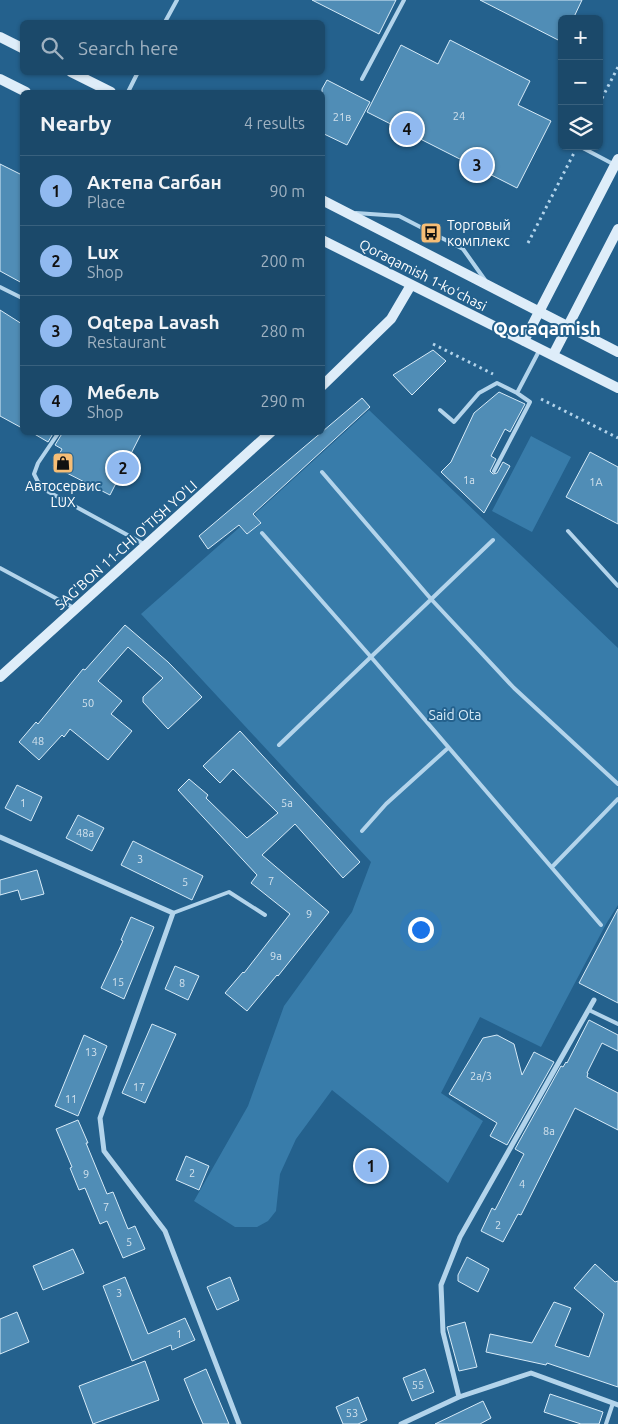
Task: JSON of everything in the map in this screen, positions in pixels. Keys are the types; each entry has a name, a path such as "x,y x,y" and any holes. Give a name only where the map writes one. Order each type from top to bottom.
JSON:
{"main road":[{"path":"0,37 20,47"},
{"path":"77,75 106,90"},
{"path":"0,80 22,90"},
{"path":"524,341 616,162"},
{"path":"325,202 540,310 618,352"},
{"path":"553,355 618,229"},
{"name":"Qoraqamish 1-koʻchasi","path":"325,242 618,388"},
{"path":"325,383 391,319 411,285"},
{"name":"SAG'BON 11-CHI O'TISH YO'LI","path":"0,677 268,435"}],"street":[{"path":"0,837 173,912 100,1118 104,1151 165,1231 239,1424"},
{"path":"459,1397 443,1332 441,1285 460,1237 594,1000"},
{"path":"401,1424 459,1397 531,1373 615,1404"}],"lane":[{"path":"166,20 177,0"},
{"path":"362,79 404,0"},
{"path":"129,90 136,75"},
{"path":"588,150 616,162"},
{"path":"347,213 399,216 463,249 488,284"},
{"path":"0,287 20,297"},
{"path":"517,393 540,349"},
{"path":"440,410 454,422 479,393 497,383 530,402 494,471"},
{"path":"57,435 38,463 34,474 38,482 47,491 146,546"},
{"path":"322,472 431,599 514,688 618,784"},
{"path":"568,531 618,586"},
{"path":"262,533 601,925"},
{"path":"279,745 493,540"},
{"path":"0,568 76,609"},
{"path":"362,832 386,804 448,748"},
{"path":"552,867 618,799"},
{"path":"173,912 229,892 265,915"},
{"path":"589,1010 618,1024"},
{"path":"606,1424 615,1404"}],"path":[{"path":"603,96 618,67"},
{"path":"528,243 576,150"}],"green space":[{"name":"Said Ota","path":"369,410 618,648 618,905 541,1047 480,1017 441,1093 483,1121 448,1183 332,1090 296,1139 280,1174 276,1211 268,1221 257,1227 235,1227 194,1201 248,1106 284,1006 352,912 371,862 141,614 240,527 247,534 261,524 255,514"},
{"path":"531,436 571,457 532,532 492,511"}],"building":[{"path":"312,0 396,0 379,34"},
{"path":"480,0 582,0 575,15 558,15 558,40"},
{"path":"450,40 530,81 518,105 551,121 517,188 367,112 401,45 438,64"},
{"path":"327,80 370,102 347,145 325,134 325,90 322,89"},
{"path":"0,164 20,174 20,282 0,271"},
{"path":"0,310 20,323 20,427 0,416"},
{"path":"433,350 446,361 412,395 393,375"},
{"path":"499,392 525,404 510,432 505,429 491,456 496,459 490,471 493,474 497,473 503,462 510,466 484,513 441,472 451,462 474,413"},
{"path":"362,398 370,407 253,514 261,523 247,534 239,525 208,549 199,536 318,435 325,435 325,429"},
{"path":"36,435 52,435 48,442"},
{"path":"61,435 140,435 110,495 53,466 62,449 55,445"},
{"path":"590,452 618,467 618,524 566,497"},
{"path":"125,625 168,662 202,697 168,729 143,702 143,697 163,678 128,647 98,681 122,701 111,714 132,731 108,760 70,729 39,760 19,742 36,722 38,724 83,669 85,670"},
{"path":"240,731 360,862 343,878 295,824 262,855 329,912 278,976 247,1011 225,993 244,973 290,914 251,883 257,875 178,790 189,779 208,795 206,798 247,838 278,813 233,769 220,783 203,766"},
{"path":"17,785 42,797 31,821 5,808"},
{"path":"78,815 104,828 92,851 66,838"},
{"path":"133,841 203,876 192,900 121,865"},
{"path":"37,870 44,894 21,900 18,890 0,895 0,880"},
{"path":"618,909 618,1003 579,983"},
{"path":"131,917 154,927 124,999 101,988 123,941 121,940"},
{"path":"175,966 199,976 188,1000 165,989"},
{"path":"589,1020 618,1035 618,1051 602,1043 587,1073 587,1077 618,1093 618,1130 575,1108 521,1215 518,1214 503,1242 481,1231 492,1208 495,1210 524,1154 515,1149 561,1066 563,1067 567,1063"},
{"path":"152,1024 176,1034 145,1103 122,1093"},
{"path":"84,1035 107,1046 78,1116 55,1106"},
{"path":"497,1035 514,1044 522,1075 534,1052 554,1062 507,1145 490,1136 497,1123 449,1094 483,1038"},
{"path":"78,1120 107,1194 113,1192 128,1229 135,1226 145,1249 123,1258 107,1221 100,1224 85,1188 79,1190 70,1168 72,1167 56,1129"},
{"path":"186,1156 209,1166 199,1190 176,1180"},
{"path":"73,1249 84,1273 43,1290 33,1266"},
{"path":"467,1257 489,1269 478,1292 458,1281 458,1275"},
{"path":"595,1264 615,1282 618,1281 618,1387 547,1363 546,1365 486,1352 490,1334 532,1343 554,1302 571,1308 555,1346 589,1357 604,1314 574,1288"},
{"path":"125,1277 148,1334 185,1318 195,1340 172,1350 171,1345 132,1361 103,1286"},
{"path":"230,1277 239,1300 217,1310 207,1287"},
{"path":"17,1312 29,1342 0,1354 0,1319"},
{"path":"465,1322 477,1367 459,1371 447,1327"},
{"path":"145,1361 159,1400 93,1424 79,1386"},
{"path":"206,1369 229,1424 203,1424 193,1401 184,1379"},
{"path":"425,1369 434,1392 412,1401 403,1378"},
{"path":"550,1394 603,1412 599,1424 581,1424 544,1412"},
{"path":"358,1397 367,1420 358,1424 343,1424 336,1407"},
{"path":"483,1401 491,1418 480,1424 435,1424"}],"place":[{"name":"Мебель","path":"407,129"},
{"name":"Oqtepa Lavash","path":"477,165"},
{"name":"Торговый комплекс","path":"431,233"},
{"name":"Автосервис LUX","path":"63,463"},
{"name":"Lux","path":"123,468"},
{"name":"Актепа Сагбан","path":"371,1166"}],"district":[{"name":"Qoraqamish","path":"547,328"}]}
